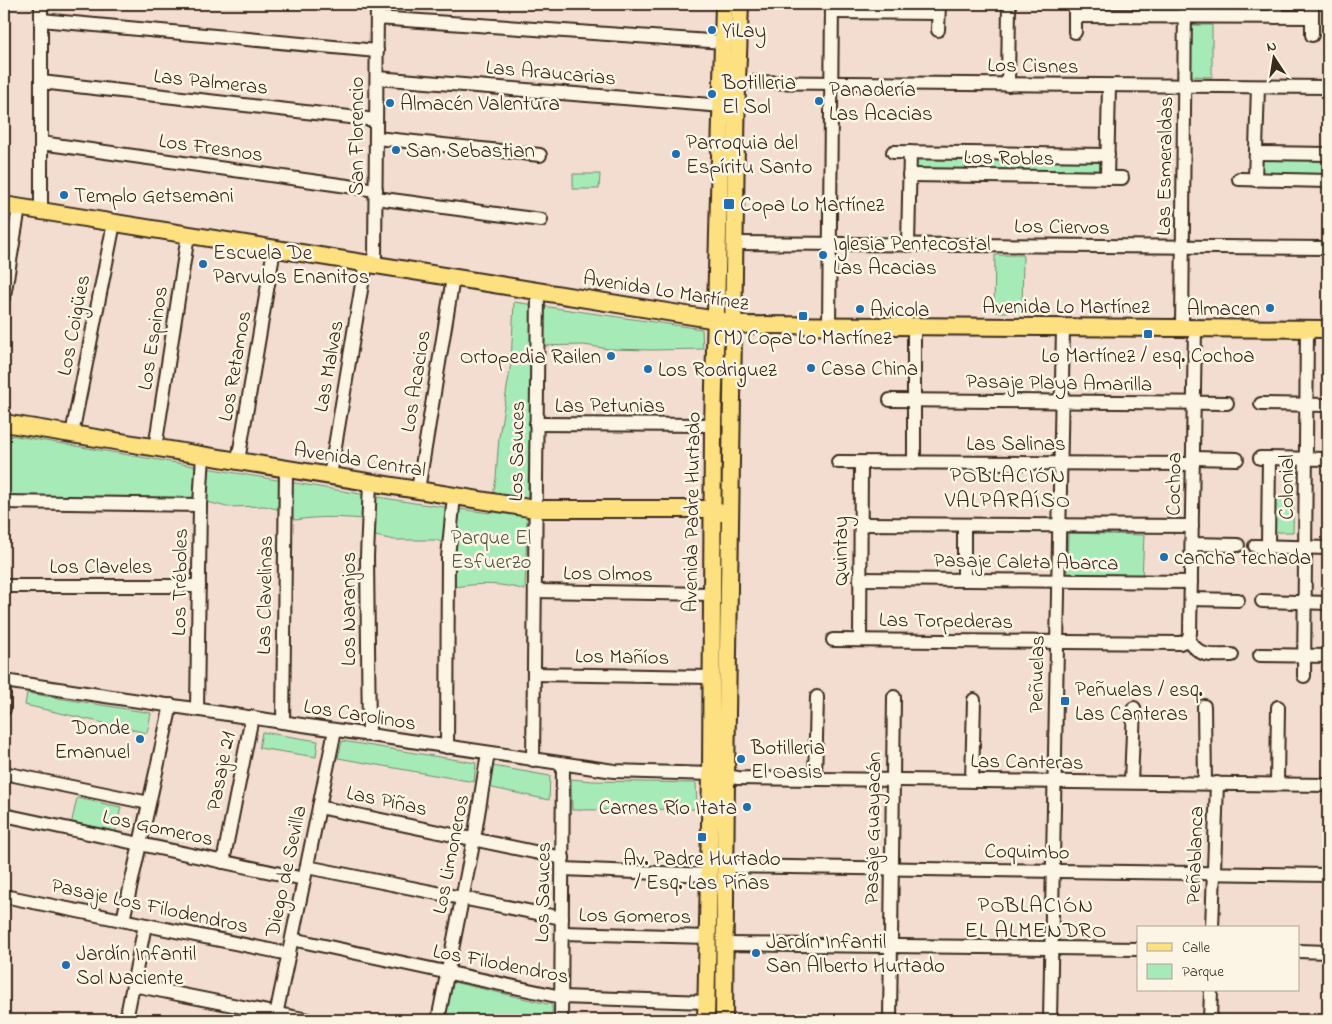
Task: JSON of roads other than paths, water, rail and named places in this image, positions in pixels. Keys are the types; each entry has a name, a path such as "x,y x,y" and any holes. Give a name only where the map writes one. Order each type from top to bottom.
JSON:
{"main road":[{"name":"Avenida Padre Hurtado","path":"724,4 723,106 713,425 710,677 725,866 724,1020"},
{"name":"Avenida Padre Hurtado","path":"706,1020 709,875 718,776 730,523 740,4"},
{"name":"Avenida Lo Martínez","path":"11,206 748,325 1328,329"},
{"name":"Avenida Central","path":"4,423 535,509 712,509"},
{"path":"712,509 721,513 730,523"}],"street":[{"path":"41,211 42,4"},
{"name":"San Florencio","path":"367,264 375,257 377,4"},
{"path":"1008,4 1008,84"},
{"path":"1312,4 1312,35"},
{"path":"829,326 832,8 938,8 938,30"},
{"path":"1075,32 1075,10 1276,10 1312,17"},
{"name":"Las Esmeraldas","path":"1185,10 1183,247 1189,328"},
{"path":"377,18 724,42"},
{"path":"42,20 377,51"},
{"name":"Las Araucarias","path":"377,78 723,106"},
{"name":"Las Palmeras","path":"41,82 376,120"},
{"name":"Los Cisnes","path":"737,82 1328,87"},
{"path":"1108,178 1109,86"},
{"path":"1256,180 1258,87"},
{"path":"376,138 540,156"},
{"name":"Los Fresnos","path":"41,143 541,220"},
{"name":"Los Robles","path":"893,152 1108,155"},
{"path":"908,245 910,152"},
{"path":"1256,153 1328,154"},
{"name":"Los Robles","path":"910,175 1122,178"},
{"path":"1239,179 1328,181"},
{"path":"4,296 11,206"},
{"name":"Los Coigües","path":"72,434 114,223"},
{"name":"Los Espinos","path":"155,448 188,235"},
{"name":"Los Ciervos","path":"735,243 1328,248"},
{"name":"Los Retamos","path":"238,461 274,249"},
{"name":"Las Malvas","path":"330,476 363,278 367,264"},
{"name":"Los Acacios","path":"418,490 453,278"},
{"name":"Los Sauces","path":"533,760 538,292"},
{"path":"914,327 914,463"},
{"name":"Peñuelas","path":"1050,1020 1063,328"},
{"name":"Cochoa","path":"1188,640 1191,599 1194,403 1189,328"},
{"name":"Colonial","path":"1304,676 1307,329"},
{"name":"Pasaje Playa Amarilla","path":"890,400 1227,403"},
{"path":"1261,404 1328,405"},
{"name":"Las Petunias","path":"536,424 713,425"},
{"name":"Los Tréboles","path":"197,709 200,505 204,455"},
{"name":"Colonial","path":"1268,546 1265,458 1306,459"},
{"name":"Las Salinas","path":"838,462 1060,463 1237,459"},
{"path":"1306,459 1328,460"},
{"name":"Quintay","path":"860,639 861,463"},
{"name":"Las Clavelinas","path":"282,722 286,468"},
{"name":"Los Naranjos","path":"369,735 367,557 370,482"},
{"path":"447,747 448,557 454,496"},
{"path":"4,502 200,505"},
{"path":"860,524 1192,526"},
{"path":"964,525 964,580"},
{"path":"1192,544 1238,545"},
{"path":"1255,546 1328,548"},
{"name":"Pasaje Caleta Abarca","path":"860,579 1191,582"},
{"name":"Los Claveles","path":"4,586 199,586"},
{"name":"Los Olmos","path":"535,591 711,594"},
{"path":"1191,599 1238,600"},
{"path":"1262,601 1328,603"},
{"name":"Las Torpederas","path":"833,640 1183,642 1188,640"},
{"path":"1188,640 1198,652 1205,655 1232,655"},
{"path":"1260,655 1328,656"},
{"name":"Los Mañíos","path":"534,674 710,677"},
{"name":"Los Carolinos","path":"4,681 614,771 718,776"},
{"path":"4,689 4,709"},
{"path":"815,779 817,697"},
{"name":"Pasaje Guayacán","path":"890,1020 894,697"},
{"path":"972,781 974,700"},
{"path":"123,920 171,705"},
{"name":"Peñablanca","path":"1204,706 1211,783 1212,926"},
{"path":"1277,784 1278,707"},
{"path":"1131,782 1134,708"},
{"name":"Pasaje 21","path":"223,862 252,717"},
{"name":"Diego de Sevilla","path":"276,1017 335,730"},
{"name":"Los Limoneros","path":"438,1020 463,898 488,753"},
{"name":"Los Sauces","path":"561,1020 563,764"},
{"name":"Los Gomeros","path":"4,773 149,803"},
{"name":"Las Canteras","path":"718,776 815,779 1328,784"},
{"name":"Las Piñas","path":"319,807 474,839 563,864 709,875"},
{"name":"Los Gomeros","path":"4,815 223,862 463,898 562,918"},
{"name":"Coquimbo","path":"725,866 1328,875"},
{"name":"Pasaje Los Filodendros","path":"4,896 289,954"},
{"path":"126,1020 145,925"},
{"name":"Los Gomeros","path":"562,933 708,936"},
{"name":"Los Filodendros","path":"292,940 561,997 706,1002"},
{"path":"724,944 1137,949"},
{"path":"1300,951 1328,952"},
{"path":"133,985 276,1017 308,1020"},
{"path":"1210,1020 1211,992"}],"place":[{"name":"YiLay","path":"712,30"},
{"name":"Botilleria El Sol","path":"712,94"},
{"name":"Panadería Las Acacias","path":"819,101"},
{"name":"Almacén Valentura","path":"390,103"},
{"name":"San Sebastian","path":"396,150"},
{"name":"Parroquia del Espíritu Santo","path":"676,154"},
{"name":"Templo Getsemani","path":"64,195"},
{"name":"Copa Lo Martínez","path":"729,204"},
{"name":"Iglesia Pentecostal Las Acacias","path":"823,255"},
{"name":"Escuela De Parvulos Enanitos","path":"203,264"},
{"name":"Almacen","path":"1270,308"},
{"name":"Avicola","path":"860,309"},
{"name":"(M) Copa Lo Martínez","path":"803,316"},
{"name":"Lo Martínez / esq. Cochoa","path":"1148,334"},
{"name":"Ortopedia Railen","path":"611,356"},
{"name":"Casa China","path":"811,368"},
{"name":"Los Rodriguez","path":"648,369"},
{"name":"cancha techada","path":"1164,557"},
{"name":"Peñuelas / esq. Las Canteras","path":"1065,701"},
{"name":"Donde Emanuel","path":"140,739"},
{"name":"Botilleria El Oasis","path":"741,759"},
{"name":"Carnes Río Itata","path":"747,807"},
{"name":"Av. Padre Hurtado / Esq. Las Piñas","path":"702,837"},
{"name":"Jardín Infantil San Alberto Hurtado","path":"756,953"},
{"name":"Jardín Infantil Sol Naciente","path":"66,965"}],"district":[{"name":"POBLACIÓN VALPARAÍSO","path":"1008,486"},
{"name":"POBLACIÓN EL ALMENDRO","path":"1036,916"}],"park label":[{"name":"Parque El Esfuerzo","path":"491,549"}]}
